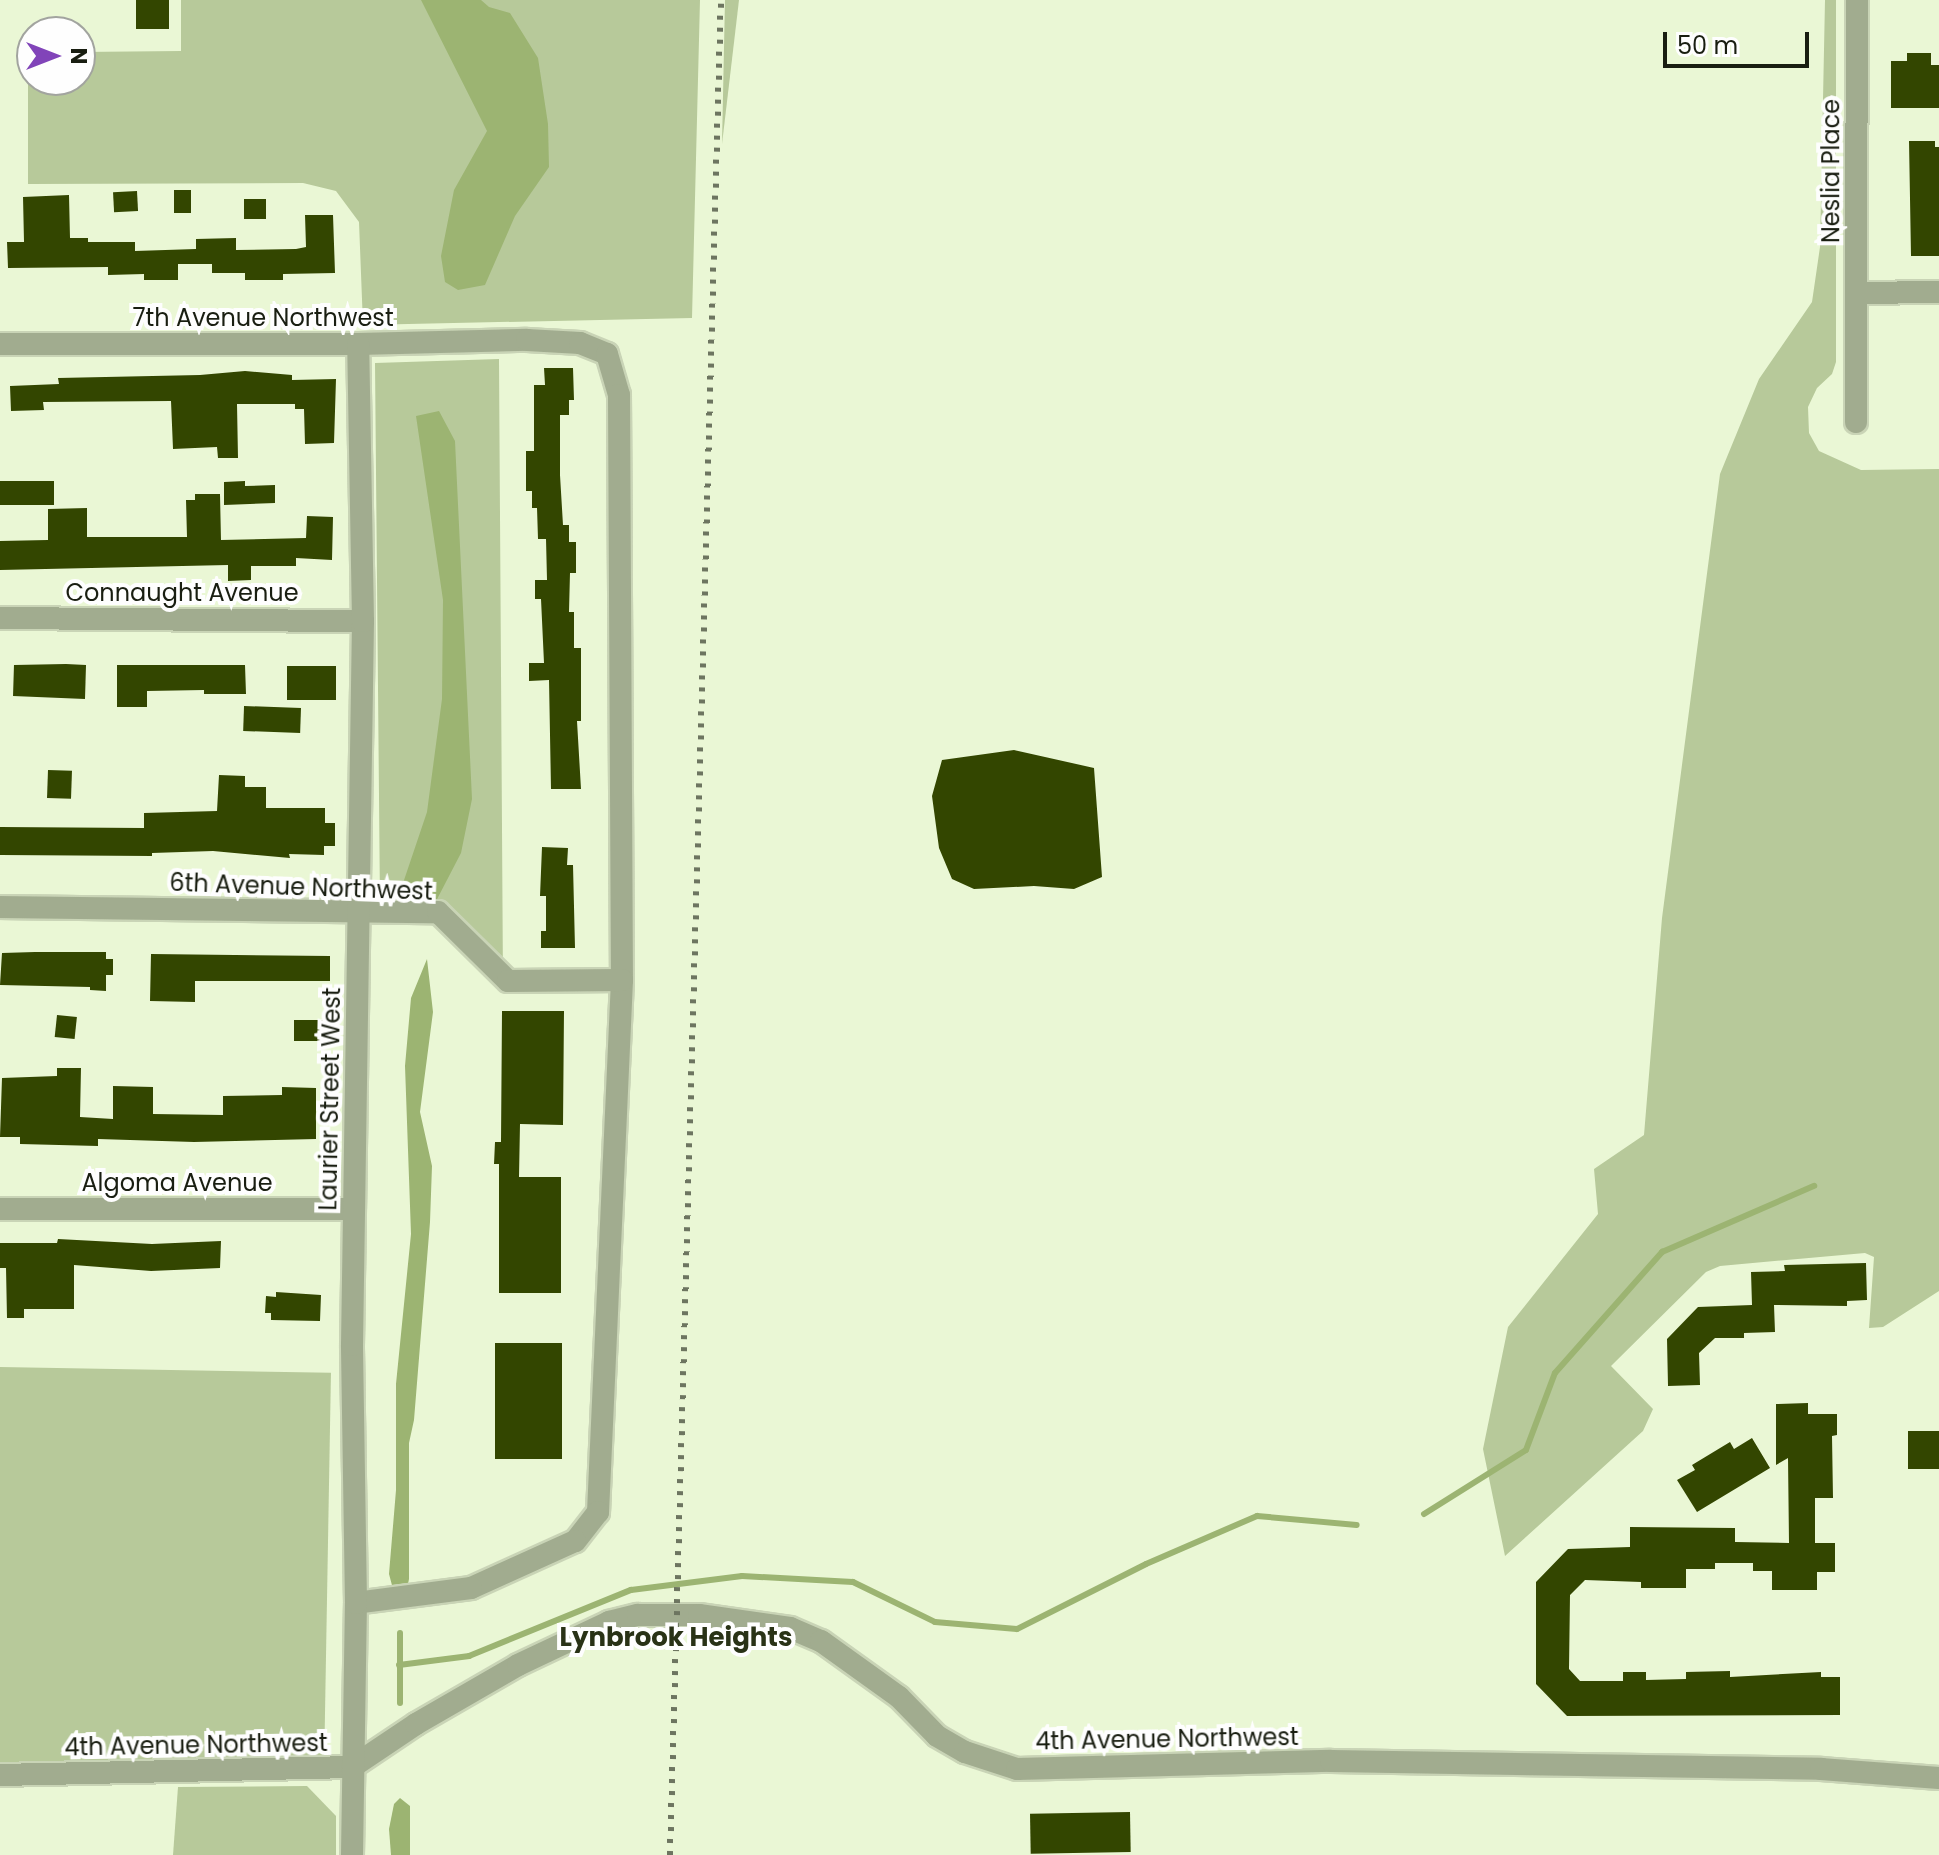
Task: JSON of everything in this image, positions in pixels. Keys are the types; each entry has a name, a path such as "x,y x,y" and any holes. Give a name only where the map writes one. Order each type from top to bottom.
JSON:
{"street":[{"name":"Neslia Place","path":"1856,422 1857,0"},
{"path":"1857,293 1939,292"},
{"name":"7th Avenue Northwest","path":"0,344 358,344 527,340 580,343 607,354 619,395 622,980"},
{"name":"Laurier Street West","path":"352,1855 356,1603 354,1209 363,621 358,344"},
{"name":"Connaught Avenue","path":"0,618 363,621"},
{"name":"6th Avenue Northwest","path":"0,907 438,912 508,981 622,980"},
{"path":"356,1603 471,1588 575,1541 598,1512 622,980"},
{"name":"Algoma Avenue","path":"0,1209 354,1209"},
{"name":"4th Avenue Northwest","path":"0,1775 352,1767 416,1724 518,1665 609,1622 638,1615 699,1615 790,1628 821,1641 899,1697 937,1736 965,1752 1017,1769 1331,1761 1821,1769 1939,1778"}],"shaded area":[{"path":"181,0 700,0 692,318 363,325 359,222 336,191 303,183 28,184 28,96 96,96 96,52 181,51"},
{"path":"421,0 481,0 489,7 510,13 538,58 548,124 549,167 515,216 485,285 458,290 445,282 441,256 454,190 487,131"},
{"path":"725,0 739,0 722,144"},
{"path":"1825,0 1836,0 1836,362 1832,374 1817,388 1808,407 1809,433 1819,451 1861,470 1939,469 1939,1291 1883,1327 1869,1328 1874,1257 1865,1253 1720,1266 1706,1272 1611,1366 1653,1409 1643,1431 1505,1556 1483,1449 1508,1327 1598,1214 1594,1169 1644,1135 1662,918 1720,474 1759,379 1812,302 1820,247"},
{"path":"499,359 503,983 436,920 380,905 375,363"},
{"path":"439,411 455,441 472,799 461,853 434,905 400,892 427,812 442,699 443,600 416,416"},
{"path":"427,959 433,1012 420,1112 432,1166 430,1222 414,1420 409,1443 409,1579 407,1589 393,1589 389,1574 396,1490 396,1384 411,1234 405,1066 411,998"},
{"path":"0,1367 331,1373 324,1768 0,1762"},
{"path":"307,1786 336,1816 336,1855 173,1855 178,1787"},
{"path":"400,1798 410,1806 410,1855 391,1855 389,1829 394,1804"}],"building":[{"path":"136,0 169,0 169,29 136,29"},
{"path":"1907,53 1931,53 1931,65 1939,65 1939,108 1891,108 1891,61 1907,61"},
{"path":"1909,141 1935,141 1935,147 1939,147 1939,256 1911,256"},
{"path":"174,190 191,190 191,213 174,213"},
{"path":"137,191 138,211 114,212 113,192"},
{"path":"69,195 70,238 88,238 88,242 135,242 135,251 196,249 196,239 236,238 236,250 296,249 306,247 305,215 333,215 335,273 283,274 283,280 245,280 245,273 212,273 212,264 178,264 178,280 144,280 144,274 108,275 108,267 8,268 7,242 24,242 23,197"},
{"path":"244,199 266,199 266,219 244,219"},
{"path":"544,368 573,368 574,400 569,400 569,415 560,415 560,475 563,525 569,525 569,542 576,542 576,573 570,573 569,612 574,612 574,648 581,648 581,721 577,721 581,789 551,789 549,680 529,681 529,663 544,663 541,599 535,599 535,580 547,580 546,539 538,539 537,508 532,508 532,491 526,491 526,451 534,451 534,385 545,385"},
{"path":"245,371 292,375 292,380 336,379 334,443 305,444 304,409 295,409 295,404 237,404 238,458 218,458 217,447 173,449 171,401 43,402 44,410 11,411 10,386 59,384 58,378"},
{"path":"0,481 54,481 54,505 0,505"},
{"path":"245,481 245,486 275,485 275,503 224,505 224,482"},
{"path":"195,494 220,494 221,540 306,538 307,516 333,517 332,560 296,558 296,566 251,566 251,580 228,581 228,565 0,570 0,541 48,540 48,509 87,508 87,537 187,537 186,500 195,500"},
{"path":"14,665 86,665 85,699 13,696"},
{"path":"117,665 245,665 246,694 204,694 204,690 147,691 147,707 117,707"},
{"path":"287,666 336,666 336,700 287,700"},
{"path":"244,706 301,708 300,733 243,731"},
{"path":"1014,750 1094,768 1102,877 1074,889 1034,886 974,889 952,879 939,848 932,796 942,760"},
{"path":"48,770 72,771 71,799 47,798"},
{"path":"219,775 245,776 245,787 266,787 266,808 325,808 325,823 335,823 335,846 324,846 324,855 289,854 290,858 213,851 152,853 152,856 0,855 0,827 144,828 144,813 217,811"},
{"path":"542,847 568,848 567,865 573,865 575,948 541,948 541,931 546,931 546,896 540,896"},
{"path":"106,952 106,959 113,959 113,975 106,975 106,991 90,990 90,987 0,985 2,953"},
{"path":"151,954 330,956 330,981 195,981 195,1002 150,1001"},
{"path":"502,1011 564,1011 563,1125 520,1124 519,1177 561,1177 561,1293 499,1293 499,1164 494,1164 495,1142 501,1142"},
{"path":"57,1015 77,1017 75,1039 55,1037"},
{"path":"294,1020 332,1020 332,1041 294,1041"},
{"path":"57,1068 81,1068 80,1117 113,1119 113,1086 153,1087 153,1114 223,1115 223,1096 282,1095 282,1087 316,1088 316,1139 194,1142 98,1139 98,1146 20,1144 20,1137 0,1137 2,1078 57,1076"},
{"path":"58,1239 152,1244 221,1241 220,1268 151,1271 74,1265 74,1309 24,1309 24,1318 7,1318 6,1268 0,1268 0,1243 57,1243"},
{"path":"1866,1263 1867,1300 1847,1301 1847,1306 1774,1305 1775,1332 1744,1333 1744,1338 1715,1338 1699,1353 1700,1385 1668,1386 1667,1339 1698,1307 1752,1305 1751,1272 1785,1271 1784,1265"},
{"path":"276,1292 321,1295 320,1321 271,1320 271,1313 265,1313 266,1296 276,1297"},
{"path":"495,1343 562,1343 562,1459 495,1459"},
{"path":"1808,1403 1808,1414 1837,1414 1837,1435 1832,1436 1833,1498 1815,1498 1815,1543 1835,1543 1835,1572 1817,1572 1817,1590 1772,1590 1772,1571 1753,1571 1753,1563 1715,1563 1715,1569 1686,1569 1686,1588 1641,1588 1641,1582 1585,1580 1570,1595 1569,1669 1580,1681 1623,1681 1623,1672 1646,1672 1646,1680 1686,1679 1686,1672 1730,1671 1730,1677 1821,1672 1821,1677 1840,1677 1840,1715 1567,1716 1536,1684 1536,1582 1568,1549 1630,1547 1630,1527 1735,1528 1735,1542 1789,1543 1788,1458 1776,1465 1776,1404"},
{"path":"1908,1431 1939,1431 1939,1469 1908,1469"},
{"path":"1752,1438 1770,1468 1697,1512 1677,1480 1695,1470 1692,1465 1730,1442 1734,1449"},
{"path":"1130,1812 1131,1852 1031,1854 1030,1814"}],"waterway":[{"path":"1424,1514 1526,1450 1555,1373 1662,1252 1814,1186"},
{"path":"399,1665 469,1656 631,1590 742,1576 853,1582 935,1622 1017,1629 1146,1564 1257,1516 1357,1525"},
{"path":"400,1633 400,1703"}],"railway":[{"path":"670,1855 721,0"}],"district":[{"name":"Lynbrook Heights","path":"676,1638"}]}
